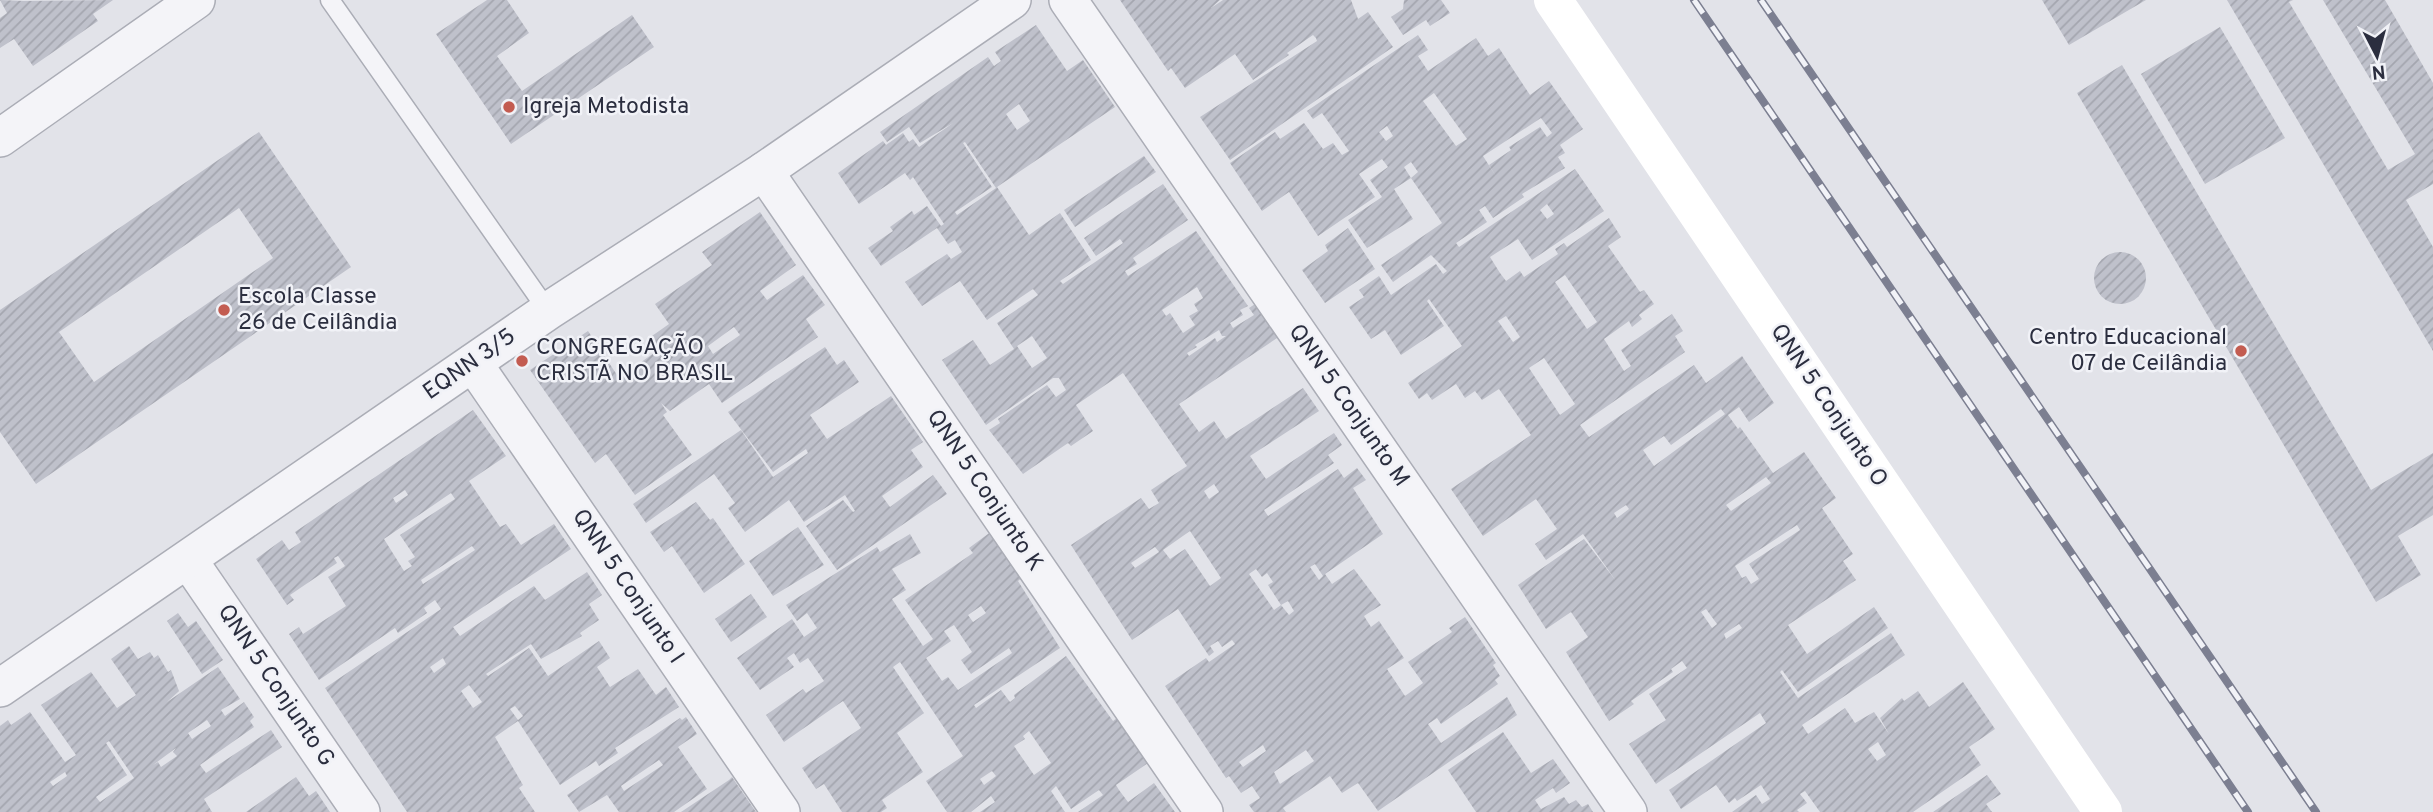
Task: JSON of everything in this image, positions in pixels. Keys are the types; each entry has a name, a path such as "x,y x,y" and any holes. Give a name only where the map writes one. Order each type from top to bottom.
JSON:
{"street":[{"path":"0,138 196,0"},
{"name":"EQNN 3/5","path":"0,688 189,561 548,311 764,171 1012,0"},
{"name":"QNN 5 Conjunto M","path":"1068,0 1628,812"},
{"name":"QNN 5 Conjunto O","path":"1553,0 2103,812"},
{"name":"QNN 5 Conjunto K","path":"764,171 1204,812"},
{"name":"QNN 5 Conjunto I","path":"473,363 781,812"},
{"name":"QNN 5 Conjunto G","path":"189,561 361,812"}],"lane":[{"path":"330,0 548,311"}],"building":[{"path":"0,0 113,0 93,14 98,21 33,66 14,39 0,48 0,18 7,13"},
{"path":"487,0 507,0 529,33 497,56 522,91 632,15 654,47 511,144 436,34"},
{"path":"1120,0 1220,0 1211,8 1223,0 1351,0 1358,19 1368,12 1393,47 1230,160 1200,117 1317,41 1316,38 1313,35 1253,80 1235,54 1185,88 1171,68 1168,71"},
{"path":"1404,0 1441,0 1450,13 1430,26 1426,20 1403,35 1391,17 1403,9"},
{"path":"2042,0 2146,0 2069,45"},
{"path":"2227,0 2293,0 2289,2 2388,170 2415,154 2323,0 2385,0 2433,83 2433,184 2406,200 2433,247 2433,351"},
{"path":"1036,25 1067,71 1083,60 1115,107 997,187 1029,235 1060,213 1091,260 1060,281 1063,284 1123,243 1120,239 1096,256 1084,238 1163,184 1188,220 1133,258 1137,264 1125,271 1128,276 1196,231 1248,306 1240,310 1243,315 1230,323 1233,328 1254,315 1249,308 1258,302 1280,336 1179,404 1199,432 1214,421 1226,439 1303,388 1319,411 1250,456 1266,479 1334,433 1342,445 1328,455 1334,463 1264,510 1268,516 1338,469 1344,478 1357,468 1366,480 1353,488 1383,534 1325,574 1332,584 1354,569 1381,605 1364,616 1371,627 1379,621 1404,658 1387,669 1405,696 1423,683 1408,662 1452,632 1449,628 1465,617 1496,663 1493,665 1500,676 1495,680 1498,684 1441,724 1437,718 1428,724 1441,743 1507,697 1517,715 1378,811 1358,783 1342,793 1330,776 1283,808 1286,812 1254,812 1249,805 1260,798 1252,786 1241,793 1229,776 1226,778 1165,686 1206,658 1209,662 1235,644 1232,640 1222,647 1218,641 1210,646 1214,652 1209,656 1178,609 1132,640 1071,545 1141,498 1149,509 1159,503 1151,490 1187,466 1123,373 1076,405 1093,431 1071,446 1068,443 1023,474 989,430 1000,423 998,419 1047,385 1056,397 1066,390 1059,378 1053,378 986,425 942,360 973,340 990,365 1014,349 997,323 1038,295 1033,289 987,320 960,281 922,306 905,282 947,254 951,259 962,252 955,240 948,244 937,228 881,266 868,248 893,231 890,227 912,211 914,215 927,206 941,226 944,224 913,177 910,180 905,173 859,204 838,173 883,141 886,145 903,133 909,142 913,139 919,147 953,123 920,143 909,127 887,142 880,132 988,57 994,66 1001,61 995,52","holes":["1019,104 1030,121 1017,130 1006,114","965,142 996,188 957,215 955,212 992,187 963,143","1197,287 1203,298 1194,304 1198,311 1189,316 1195,325 1183,333 1170,313 1166,316 1162,310","1219,330 1222,336 1226,336 1217,342 1215,338 1189,356 1187,353 1197,347 1195,345","1032,336 1047,358 1032,368 1017,346","1214,484 1219,492 1209,499 1204,491","1190,531 1221,578 1210,586 1185,549 1170,559 1163,550","1155,547 1159,552 1135,568 1131,563","1315,564 1323,576 1319,580 1310,567","1256,569 1262,577 1267,573 1273,582 1268,585 1281,605 1274,610 1249,574","1288,601 1294,611 1289,615 1281,605","1263,745 1266,751 1243,767 1239,762","1306,750 1314,761 1280,784 1274,772"]},
{"path":"2220,27 2285,138 2205,184 2141,74"},
{"path":"1418,35 1428,50 1418,56 1428,71 1476,38 1488,56 1499,48 1530,95 1549,81 1583,129 1560,145 1565,153 1558,157 1565,168 1522,194 1524,197 1493,218 1485,206 1479,210 1487,222 1456,243 1459,247 1575,169 1604,211 1532,260 1518,239 1490,257 1506,281 1520,271 1524,277 1558,254 1555,249 1564,243 1567,247 1609,218 1621,237 1608,246 1640,292 1644,290 1654,304 1639,315 1642,319 1632,327 1629,321 1604,339 1624,371 1631,366 1621,350 1672,314 1683,331 1675,336 1685,352 1580,425 1589,437 1694,365 1706,383 1742,356 1774,403 1749,422 1739,407 1728,415 1738,429 1740,427 1773,473 1804,452 1836,498 1822,508 1853,554 1843,561 1856,580 1788,625 1807,654 1874,607 1888,628 1798,692 1782,670 1780,672 1798,698 1891,633 1905,655 1802,725 1808,734 1845,708 1855,723 1874,712 1889,734 1880,718 1902,698 1904,701 1918,691 1929,707 1963,682 1995,729 1969,747 1981,765 1913,812 1820,812 1805,791 1800,794 1807,803 1797,810 1799,812 1732,812 1756,795 1762,804 1770,799 1761,785 1737,801 1735,798 1729,803 1716,785 1681,809 1669,790 1766,723 1760,713 1656,784 1629,744 1666,720 1649,694 1687,668 1682,661 1671,669 1673,672 1631,701 1634,704 1609,721 1566,652 1588,637 1571,612 1546,629 1518,585 1584,539 1616,581 1583,534 1546,560 1535,544 1557,529 1536,499 1483,536 1451,489 1531,435 1499,389 1482,400 1475,391 1465,398 1456,384 1432,400 1427,393 1419,399 1408,383 1462,346 1429,299 1427,301 1444,326 1401,355 1385,330 1371,339 1349,307 1364,297 1359,290 1379,276 1391,295 1436,264 1443,274 1447,271 1431,255 1393,282 1381,265 1442,223 1411,178 1394,189 1413,219 1367,248 1348,220 1382,197 1370,180 1388,167 1382,159 1359,174 1375,197 1318,236 1289,192 1262,211 1230,163 1275,132 1280,139 1304,123 1323,149 1333,143 1342,155 1349,151 1322,113 1313,119 1307,111","holes":["1434,93 1467,139 1456,146 1423,101","1541,118 1552,133 1547,137 1540,127 1509,147 1511,150 1489,165 1497,178 1483,156","1387,126 1393,136 1386,141 1379,132","1411,162 1418,172 1411,178 1404,167","1547,204 1554,214 1547,219 1540,210","1565,275 1597,322 1587,329 1555,282","1506,316 1520,337 1513,342 1498,321","1544,358 1575,404 1560,415 1529,368","1721,409 1725,414 1654,466 1643,450 1664,436 1671,445","1766,477 1771,483 1731,511 1726,505","1626,505 1629,509 1617,518 1614,513","1797,525 1800,530 1749,564 1759,579 1751,584 1746,576 1742,578 1735,566","1706,609 1717,624 1712,628 1701,612","1739,624 1742,628 1726,639 1724,634","1878,742 1886,755 1877,761 1868,749"]},
{"name":"Centro Educacional 07 de Ceilândia","path":"2122,65 2371,490 2433,453 2433,515 2398,536 2421,575 2376,602 2077,93"},
{"name":"Escola Classe 26 de Ceilândia","path":"259,132 351,267 36,484 0,432 0,310","holes":["239,208 273,258 94,382 59,332"]},
{"path":"1144,156 1156,172 1075,227 1064,210"},
{"path":"760,212 796,265 760,291 767,300 803,275 825,305 806,319 818,337 722,403 709,384 670,411 661,403 667,412 663,415 692,455 635,495 606,454 595,463 530,370 588,331 619,378 658,350 652,336 669,324 655,304 712,265 702,252","holes":["734,327 740,335 713,354 708,346"]},
{"path":"1348,228 1375,269 1325,303 1302,270 1328,251 1325,245"},
{"path":"2120,252 2130,254 2138,260 2144,268 2144,288 2138,296 2130,302 2120,304 2110,302 2102,296 2096,288 2094,278 2096,268 2102,260 2110,254"},
{"path":"825,347 837,365 844,360 859,382 810,415 827,439 891,396 923,442 911,450 923,467 882,496 890,507 933,475 947,494 837,570 806,526 843,500 855,511 845,495 804,522 789,500 745,532 728,508 735,503 714,474 646,523 633,504 741,430 773,477 808,453 806,449 773,472 728,412"},
{"path":"473,410 506,456 469,481 500,527 506,524 521,545 554,524 571,549 453,627 460,636 534,586 545,600 587,572 602,595 589,604 599,620 580,633 582,636 541,659 531,644 486,674 488,676 529,648 548,676 599,641 610,658 597,667 610,687 638,669 656,695 666,687 679,707 615,748 618,753 599,766 596,761 560,785 518,721 495,737 523,785 519,788 535,812 407,812 325,688 441,609 435,600 424,608 427,613 398,633 395,628 319,680 289,634 299,627 303,634 346,606 328,577 345,566 338,556 334,558 337,563 290,595 294,600 287,605 256,559 282,540 289,550 301,542 295,532","holes":["405,490 408,495 396,503 393,498","451,493 455,499 400,535 415,557 408,561 412,566 404,571 384,539","472,546 475,550 423,584 421,580","443,658 446,664 434,673 430,667","469,685 482,702 473,708 461,691","515,706 523,716 518,720 510,709"]},
{"path":"696,502 710,520 713,518 745,564 704,593 672,546 664,552 650,532"},
{"path":"798,527 824,565 773,596 749,561"},
{"path":"992,531 1023,577 1018,581 1060,648 974,705 976,708 1001,690 1010,702 1015,698 1014,695 1066,656 1113,721 1117,718 1151,761 1116,785 1119,790 1128,802 1154,783 1175,812 1078,812 1103,795 1099,790 1071,809 1056,786 1051,791 1065,812 980,812 995,802 991,796 971,812 947,812 926,781 963,756 900,662 893,667 924,713 897,733 923,772 882,800 887,808 881,812 842,812 824,784 816,789 802,768 861,728 843,701 784,742 766,715 803,689 806,693 824,681 808,658 800,663 794,653 787,658 794,667 760,690 737,658 792,619 804,637 817,628 807,613 797,621 786,605 877,547 880,552 910,534 921,553 892,569 906,590 892,599 923,646 933,639 905,600 973,553 969,548","holes":["981,606 986,613 973,622 968,615","954,625 972,652 961,660 971,674 1009,648 1012,653 958,690 948,677 942,681 926,658 951,641 944,631","1029,731 1051,763 1034,775 1014,746 1025,739 1023,736","992,771 996,776 984,785 980,779"]},
{"path":"751,594 767,617 731,642 715,619"},
{"path":"178,613 188,627 196,621 223,660 202,674 167,621"},
{"path":"129,646 138,659 150,652 154,658 158,655 168,672 171,670 179,691 167,702 218,667 240,699 221,710 225,716 244,702 254,717 250,721 254,727 200,765 206,773 271,730 282,747 204,799 212,812 0,812 0,726 8,720 11,725 30,712 65,762 76,755 41,705 91,672 117,708 136,695 111,659","holes":["207,720 211,726 192,739 188,733","109,741 134,778 100,802 96,797 127,775 106,743","176,748 173,752 177,756 161,767 158,762 153,765","65,772 67,776 53,786 50,782"]},
{"path":"686,717 697,734 678,747 707,789 674,812 619,812 607,795 579,812 567,795 680,718 682,720","holes":["659,760 663,765 624,791 621,786"]},
{"path":"1503,732 1531,773 1553,759 1570,783 1556,793 1553,788 1535,800 1541,809 1564,797 1569,804 1576,800 1582,807 1588,804 1593,812 1476,812 1448,770"},
{"path":"1987,775 2001,794 1986,804 1992,812 1933,812"},
{"path":"296,777 309,796 316,791 330,812 246,812"},
{"path":"732,777 756,812 681,812 729,780"}],"railway":[{"path":"1694,0 2248,812"},
{"path":"1761,0 2316,812"}],"place":[{"name":"Igreja Metodista","path":"509,107"},
{"name":"Escola Classe 26 de Ceilândia","path":"224,310"},
{"name":"Centro Educacional 07 de Ceilândia","path":"2241,351"},
{"name":"CONGREGAÇÃO CRISTÃ NO BRASIL","path":"522,361"}]}
